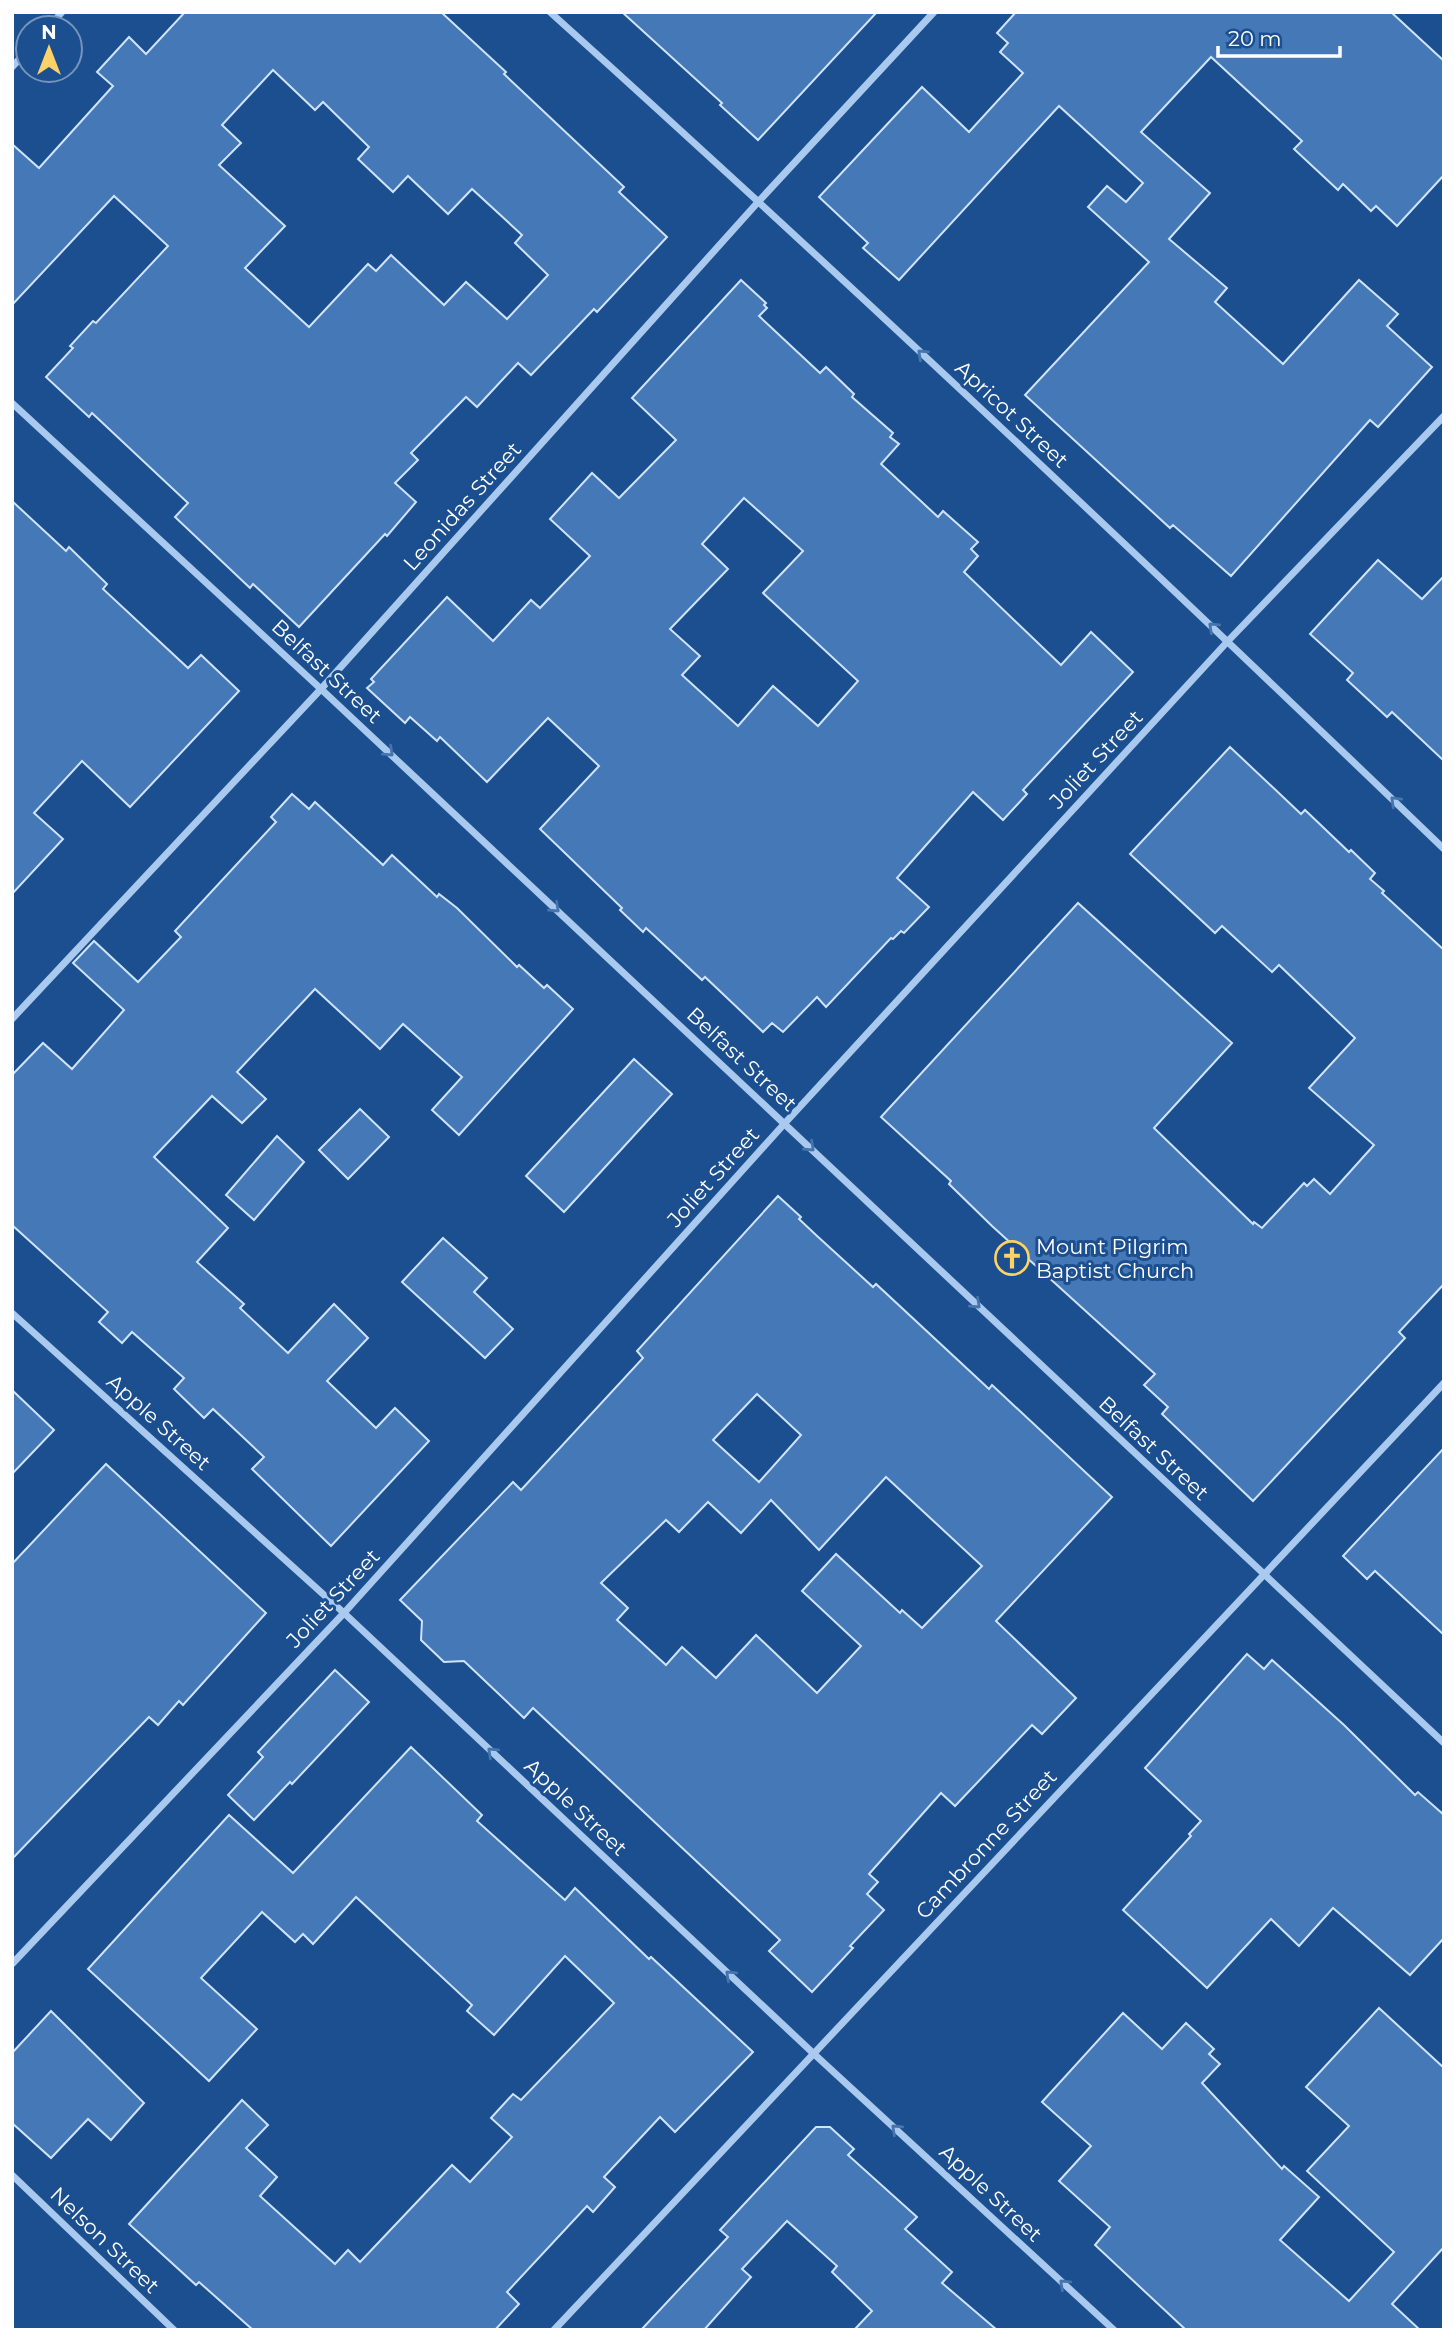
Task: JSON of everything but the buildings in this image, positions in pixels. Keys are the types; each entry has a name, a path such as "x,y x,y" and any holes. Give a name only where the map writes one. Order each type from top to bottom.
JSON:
{"street":[{"name":"Apricot Street","path":"550,12 759,201 1228,641 1444,849"},
{"name":"Leonidas Street","path":"12,1019 321,689 759,201 934,12"},
{"name":"Belfast Street","path":"12,403 321,689 1444,1742"},
{"name":"Joliet Street","path":"12,1964 344,1613 785,1123 1228,641 1444,416"},
{"name":"Apple Street","path":"12,1313 344,1613 813,2053 1114,2330"},
{"name":"Cambronne Street","path":"554,2330 1444,1382"},
{"name":"Nelson Street","path":"12,2175 174,2330"}],"place":[{"name":"Mount Pilgrim Baptist Church","path":"1012,1258"}]}
